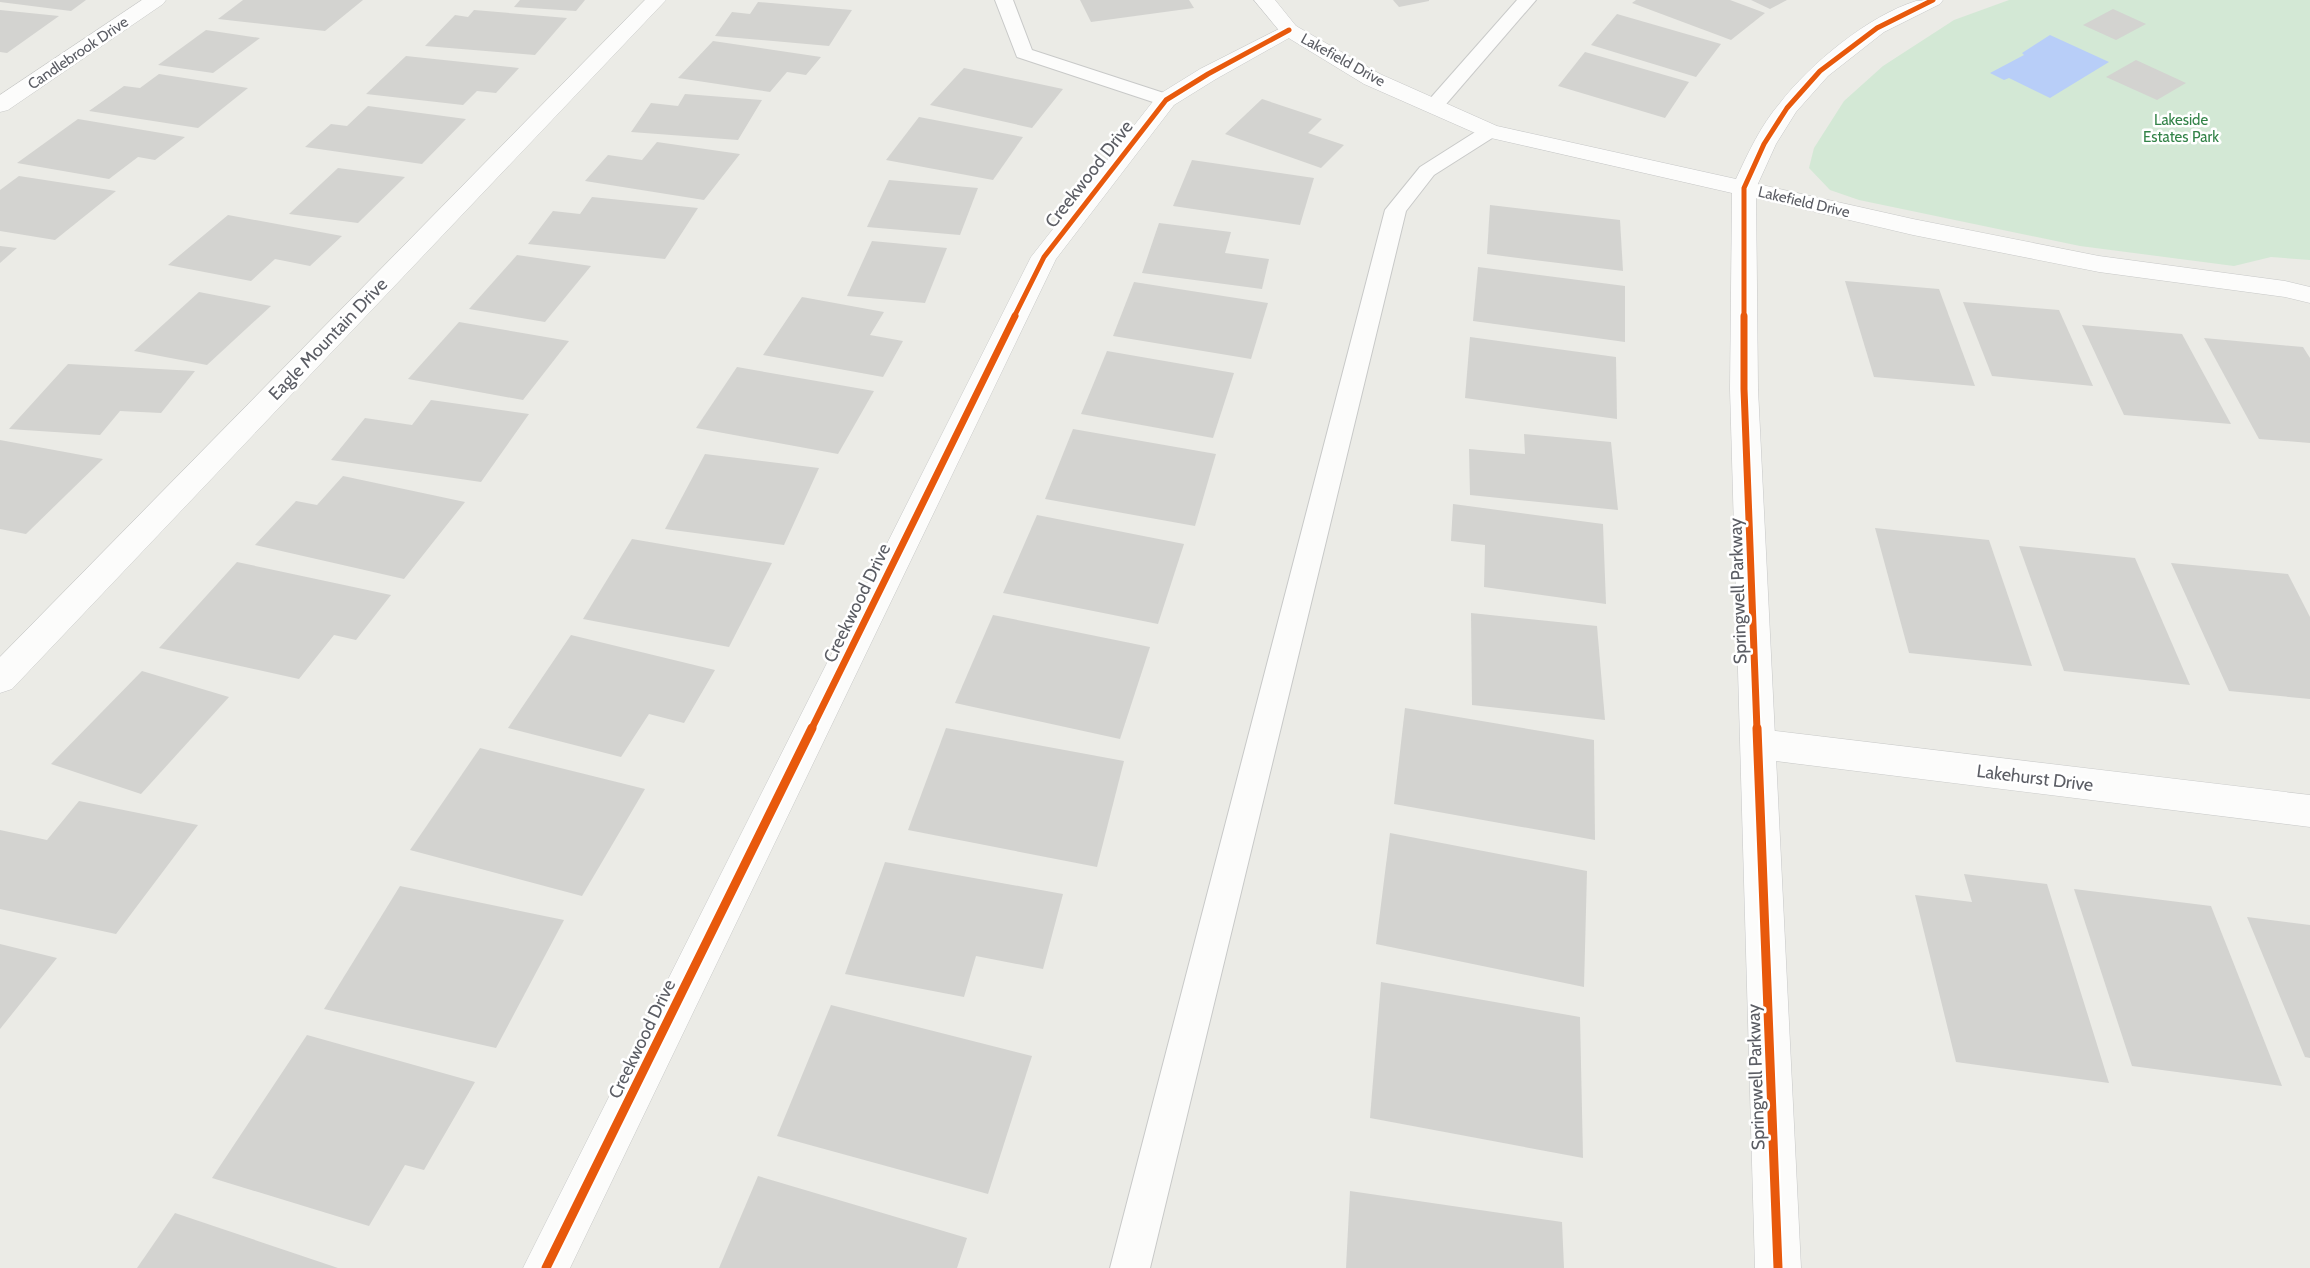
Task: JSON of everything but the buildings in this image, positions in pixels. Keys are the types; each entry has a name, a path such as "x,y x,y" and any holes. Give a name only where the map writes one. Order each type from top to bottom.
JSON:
{"street":[{"name":"Candlebrook Drive","path":"0,105 156,0"},
{"name":"Eagle Mountain Drive","path":"0,679 656,0"},
{"name":"Lakefield Drive","path":"1264,0 1289,30 1372,79 1490,131 1913,227 2099,264 2285,289 2310,295"},
{"name":"Springwell Parkway","path":"1778,1268 1744,389 1744,188 1764,144 1787,108 1820,71 1877,28 1934,0"},
{"name":"Creekwood Drive","path":"546,1268 1044,257 1166,100 1289,30"},
{"name":"Lakehurst Drive","path":"1759,744 2310,811"}],"lane":[{"path":"1004,0 1024,53 1166,100"},
{"path":"1434,106 1527,0"},
{"path":"1130,1268 1395,210 1427,171 1490,131"}],"green space":[{"name":"Lakeside Estates Park","path":"2009,0 2310,0 2310,260 2271,257 2234,266 2080,246 1859,200 1830,190 1809,168 1814,148 1844,101 1883,66 1954,20"}],"water":[{"path":"2050,35 2109,62 2050,98 2009,78 2004,80 1990,73 2024,55 2022,53"}],"cycle path":[{"path":"1778,1268 1744,389 1744,188 1764,144 1787,108 1820,71 1877,28 1933,0"},
{"path":"546,1268 1044,257 1166,100 1208,74 1289,30"}]}
